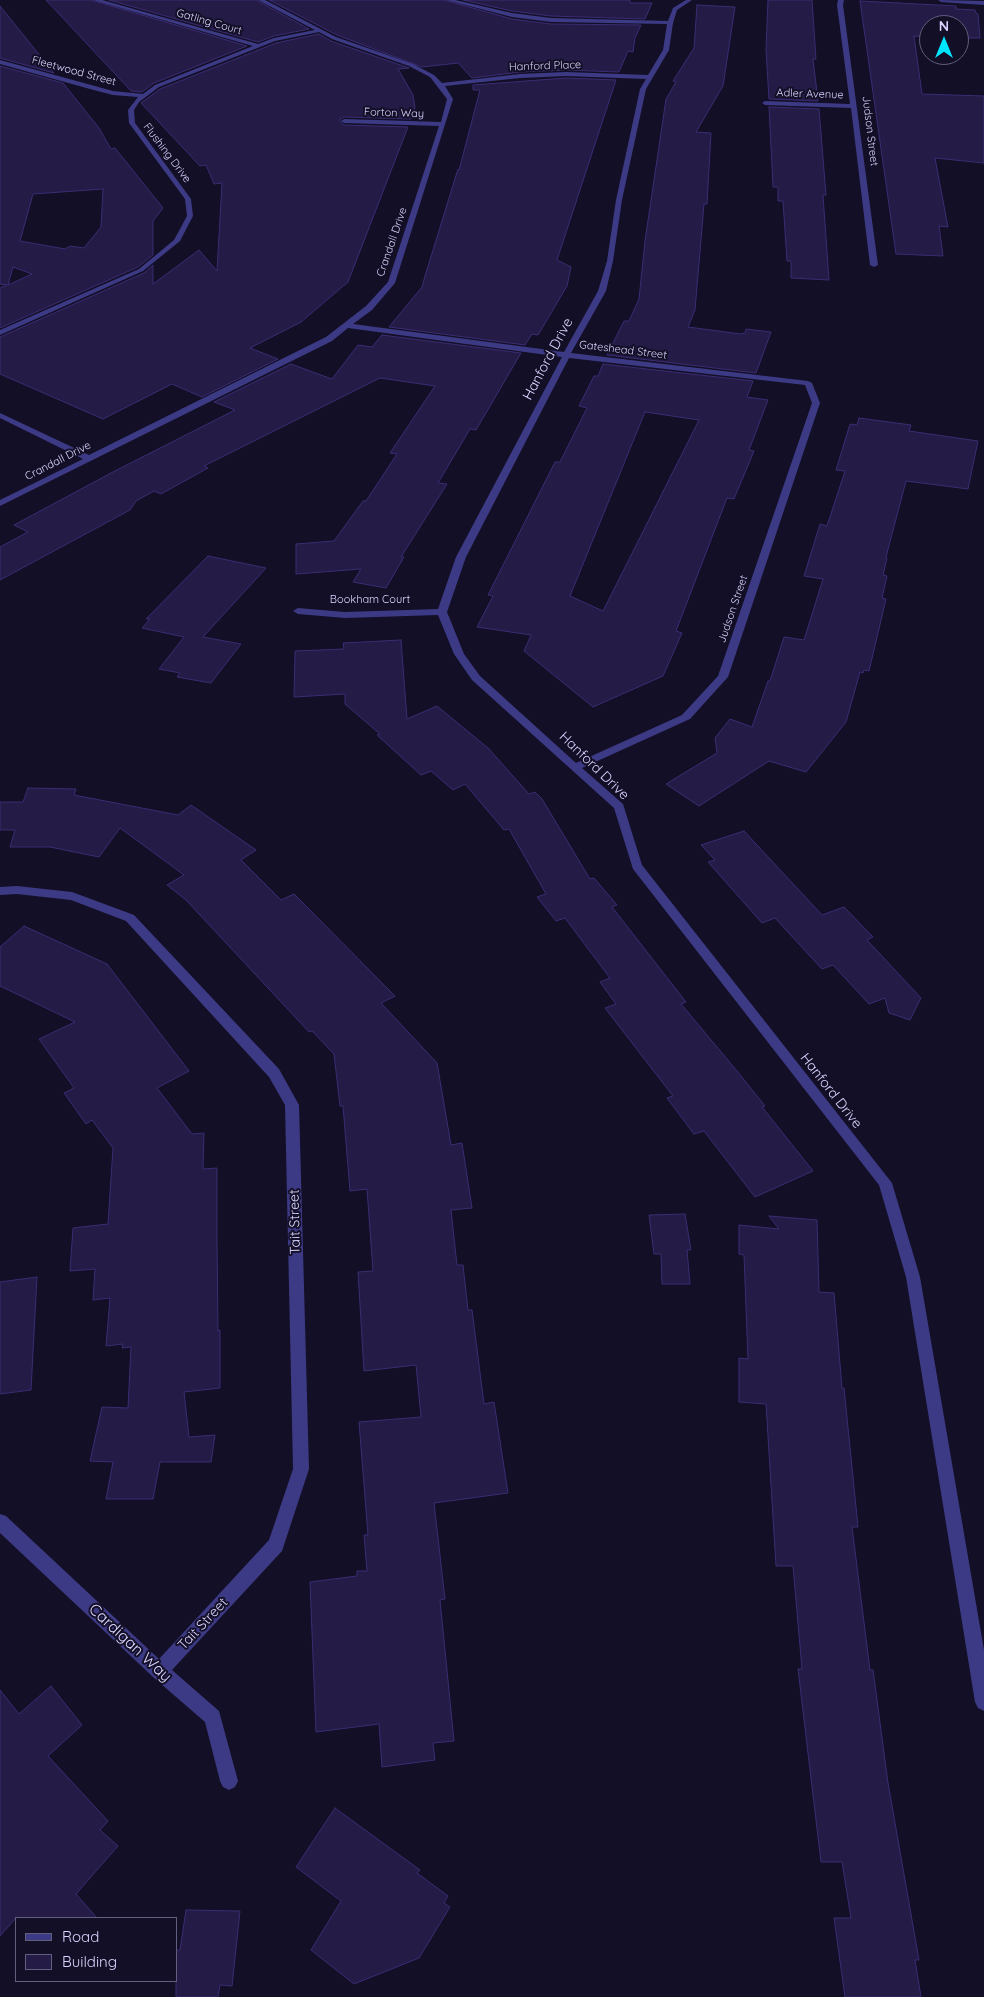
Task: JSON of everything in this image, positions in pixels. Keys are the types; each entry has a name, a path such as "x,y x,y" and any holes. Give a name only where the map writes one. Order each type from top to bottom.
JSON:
{"street":[{"name":"Gatling Court","path":"96,0 258,46"},
{"path":"261,0 334,38 411,65 432,76 441,85"},
{"path":"449,0 512,15 552,20 670,23"},
{"name":"Hanford Drive","path":"689,0 675,9 670,23 666,50 643,89 619,200 610,260 602,290 461,557 442,612 459,654 476,678 619,807 637,866 885,1184 913,1277 984,1702"},
{"name":"Judson Street","path":"841,0 840,5 874,265"},
{"path":"941,0 984,3"},
{"name":"Flushing Drive","path":"0,333 141,270 177,241 190,216 188,199 132,123 131,110 137,100 156,86 258,46 274,40 319,31"},
{"name":"Fleetwood Street","path":"0,62 92,88 144,96"},
{"name":"Hanford Place","path":"441,85 520,76 566,74 650,77"},
{"name":"Crandall Drive","path":"0,503 329,339 370,308 391,283 443,124 450,100 441,85"},
{"name":"Adler Avenue","path":"765,103 854,106"},
{"name":"Forton Way","path":"344,121 443,124"},
{"name":"Gateshead Street","path":"346,325 566,355 808,383"},
{"name":"Judson Street","path":"576,767 686,716 723,677 816,402 808,383"},
{"path":"0,415 88,458"},
{"name":"Bookham Court","path":"298,610 345,615 442,612"},
{"name":"Tait Street","path":"0,891 17,890 72,896 130,918 274,1073 292,1105 302,1469 276,1545 159,1671"},
{"name":"Cardigan Way","path":"0,1522 159,1671 213,1717 229,1781"}],"building":[{"path":"46,0 91,0 247,46 154,83 142,92 131,91"},
{"path":"109,0 256,0 309,29 274,36 258,42"},
{"path":"269,0 444,0 512,19 551,24 641,25 635,38 633,52 628,51 619,72 566,70 520,72 472,78 458,63 422,67 337,35"},
{"path":"463,0 630,0 630,3 652,3 645,19 551,16 512,11"},
{"path":"768,0 812,0 816,59 813,59 818,101 769,99 766,50"},
{"path":"860,1 956,6 956,9 975,10 978,14 980,38 969,38 969,15 919,15 919,36 914,36 922,94 984,96 984,163 935,158 948,227 939,226 943,256 896,254"},
{"path":"697,5 735,7 723,86 696,132 711,133 707,204 704,204 695,310 688,327 741,334 745,333 746,329 771,332 756,373 607,355 624,321 629,321 639,299 645,241 666,99 676,82 673,81 694,48"},
{"path":"0,6 54,73 0,58"},
{"path":"319,34 331,41 409,68 398,69 413,95 415,108 411,119 344,117 339,120 344,125 408,127 348,282 301,322 250,348 278,359 202,397 172,384 103,419 0,374 0,337 144,273 153,265 153,284 199,250 217,271 222,183 214,184 206,165 200,166 141,103 160,89 276,43"},
{"path":"0,66 63,83 99,128 111,149 115,148 163,208 153,221 153,255 138,267 0,328 0,288 7,285 0,284","holes":["103,189 101,227 84,248 70,246 65,249 20,241 33,194","13,267 32,274 8,285"]},
{"path":"566,78 616,80 557,260 571,267 567,286 538,335 532,334 525,345 389,327 422,287 459,170 480,90 473,90 473,85"},
{"path":"769,107 819,109 826,195 823,195 829,280 791,278 791,261 787,261 783,201 778,201 778,187 773,187"},
{"path":"382,335 521,353 476,430 470,429 438,483 447,484 401,557 404,557 386,588 353,582 361,569 296,574 296,544 334,541 363,501 366,501 397,454 390,453 435,386 380,378 204,466 208,468 161,494 154,491 136,501 130,510 0,580 0,547 28,532 14,525 235,410 214,402 291,364 332,379 358,345 372,347"},
{"path":"603,364 753,381 747,397 768,400 749,450 754,451 734,499 727,498 676,631 682,633 663,676 593,707 524,651 531,635 477,627 493,596 488,595 555,462 560,462 587,408 579,406 594,376 598,376","holes":["645,412 699,420 603,611 570,596"]},
{"path":"859,418 911,425 909,431 978,441 968,489 906,481 886,557 883,575 887,576 882,598 886,599 869,671 864,670 863,673 860,672 846,722 806,772 769,761 699,806 666,784 717,753 715,738 730,719 752,727 768,681 770,681 784,637 804,640 823,579 804,576 820,524 827,526 845,471 836,470 850,424 857,425"},
{"path":"208,556 266,568 203,637 241,644 211,683 177,677 180,673 159,669 184,637 142,628 150,619 146,619"},
{"path":"401,640 407,719 437,706 488,748 529,794 535,792 542,799 590,879 594,878 617,905 612,907 686,1002 681,1004 765,1106 762,1107 813,1171 755,1197 704,1131 694,1134 667,1098 673,1096 605,1008 616,1004 600,982 610,978 565,918 556,921 537,897 546,894 509,829 504,830 465,784 453,790 431,771 421,775 377,735 380,734 345,704 345,694 294,697 295,651 344,649 343,643"},
{"path":"28,788 76,789 74,795 178,815 191,805 256,850 241,860 281,900 294,894 395,996 381,1003 437,1063 451,1145 462,1143 472,1208 451,1210 457,1265 463,1265 468,1310 472,1310 484,1404 494,1402 508,1493 434,1503 445,1599 440,1600 454,1741 433,1743 435,1760 382,1767 379,1724 316,1732 310,1582 357,1576 357,1571 367,1571 364,1535 368,1535 359,1422 421,1417 416,1365 364,1371 358,1272 373,1271 367,1189 350,1191 343,1106 340,1106 334,1054 312,1031 309,1032 186,900 167,885 184,875 120,828 99,857 50,847 10,847 15,830 0,830 0,802 23,802"},
{"path":"744,831 822,915 844,907 873,937 867,940 921,998 910,1020 889,1013 885,998 869,1004 833,965 822,969 775,918 762,923 708,862 715,860 701,845"},
{"path":"24,926 107,964 189,1071 157,1088 192,1134 204,1133 203,1169 217,1168 220,1388 184,1392 189,1437 215,1435 211,1462 160,1462 153,1499 106,1499 113,1462 90,1461 102,1407 128,1408 131,1347 122,1348 123,1344 106,1346 110,1298 93,1300 95,1269 70,1271 73,1228 108,1224 113,1148 92,1120 86,1124 64,1093 74,1088 39,1039 75,1022 0,986 0,947"},
{"path":"685,1214 691,1250 687,1250 690,1284 662,1284 661,1254 654,1254 649,1215"},
{"path":"769,1216 817,1220 819,1292 834,1293 842,1388 844,1388 858,1527 852,1527 870,1670 873,1670 888,1783 919,1960 915,1960 921,1997 845,1997 834,1918 851,1918 842,1862 821,1862 798,1669 802,1669 793,1566 776,1566 766,1404 739,1402 739,1358 748,1359 744,1255 739,1254 739,1225 779,1229"},
{"path":"37,1277 31,1390 0,1394 0,1282"},
{"path":"51,1686 82,1725 48,1756 108,1821 100,1830 118,1846 76,1894 96,1917 15,1917 0,1936 0,1690 19,1714"},
{"path":"335,1808 420,1870 417,1873 448,1896 444,1903 450,1907 419,1958 354,1984 311,1950 341,1901 296,1867"},
{"path":"186,1910 240,1911 232,1986 220,1985 218,1997 176,1997 178,1950 180,1950"}]}
